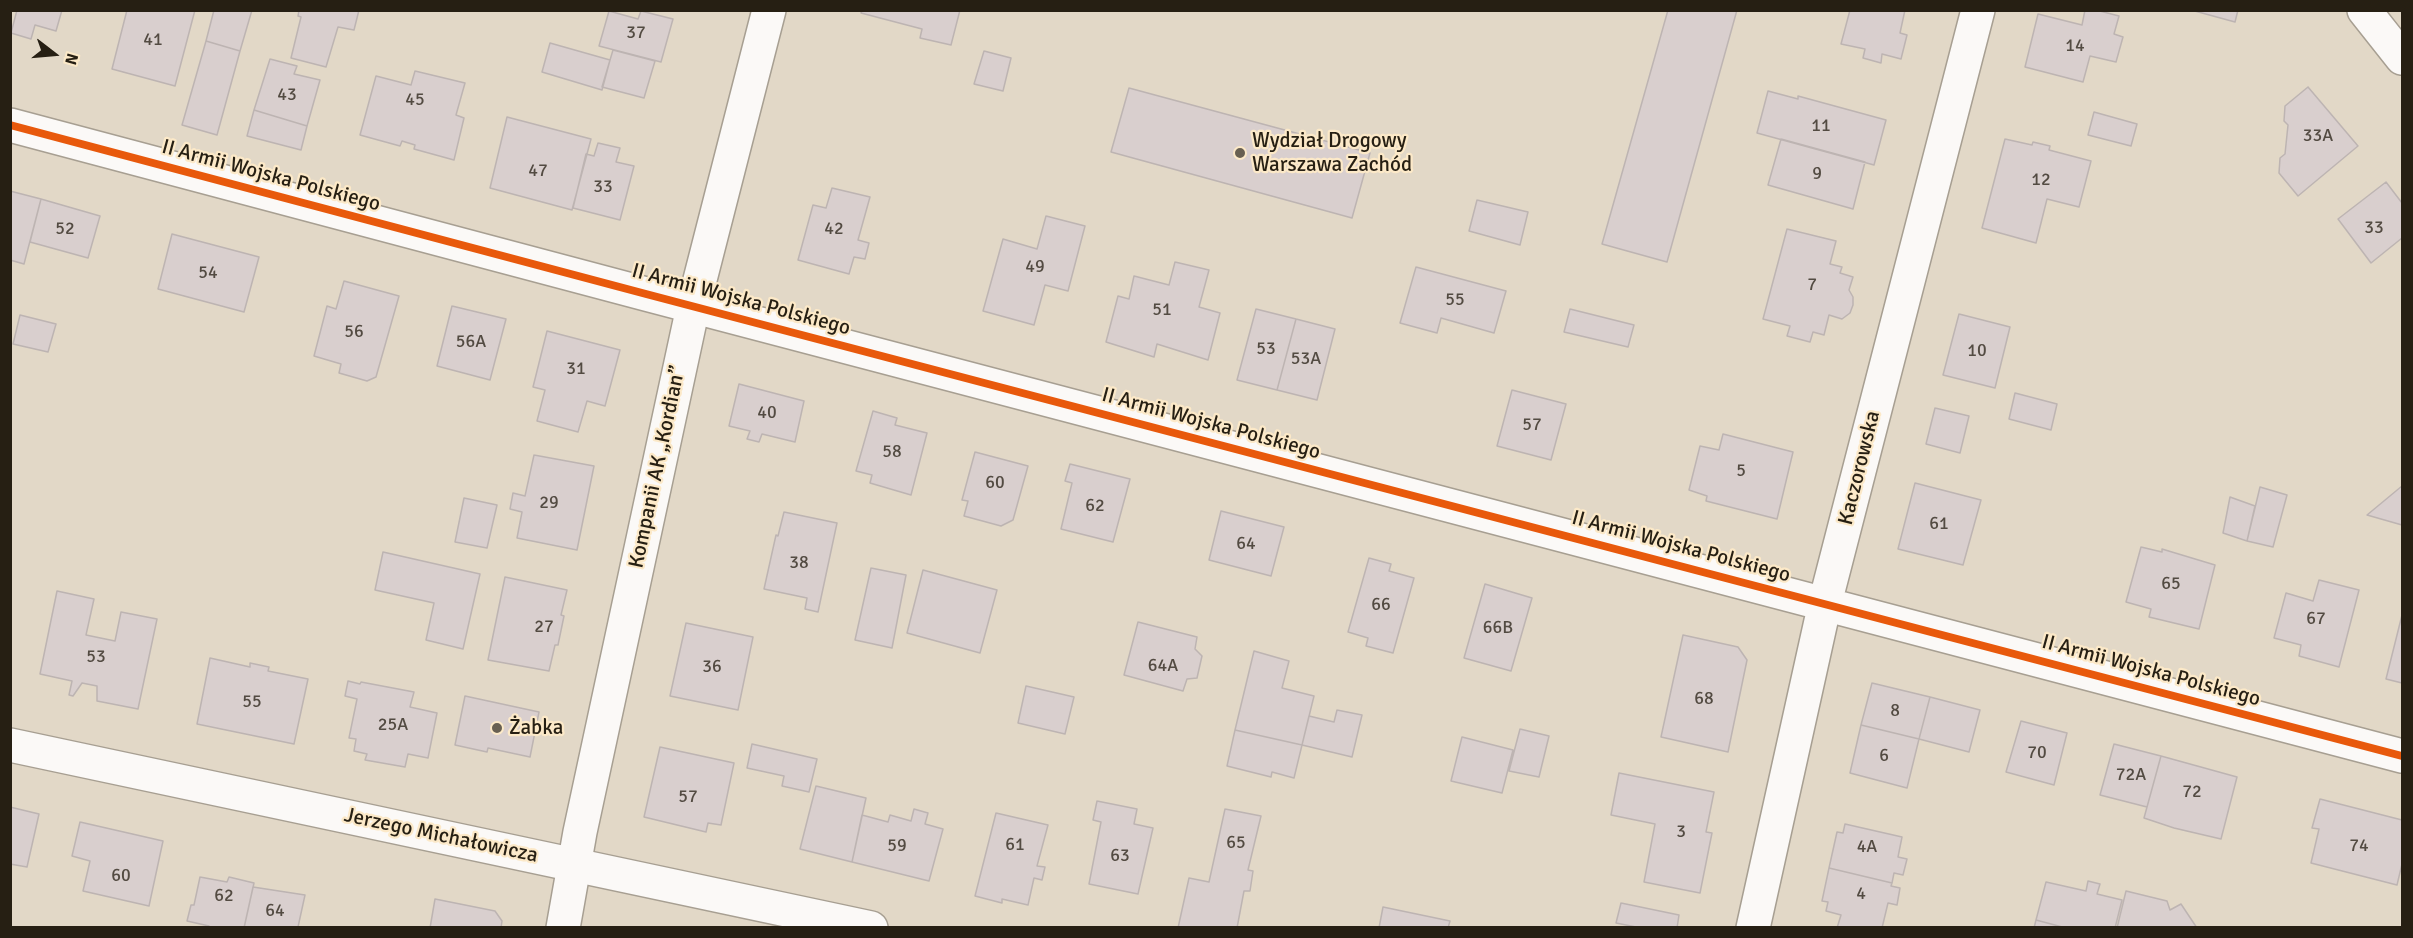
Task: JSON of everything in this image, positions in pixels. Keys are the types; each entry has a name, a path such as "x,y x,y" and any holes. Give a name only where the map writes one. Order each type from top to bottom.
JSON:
{"street":[{"name":"Kompanii AK „Kordian”","path":"563,927 574,864 693,307 769,10"},
{"name":"Kaczorowska","path":"1753,927 1825,603 1978,10"},
{"path":"2364,10 2403,58"},
{"name":"II Armii Wojska Polskiego","path":"10,125 693,307 2403,756"},
{"name":"Jerzego Michałowicza","path":"10,745 871,927"}],"building":[{"path":"17,10 62,10 56,31 35,25 31,39 11,33"},
{"path":"127,10 195,10 175,86 112,69"},
{"path":"214,10 252,10 240,51 206,41"},
{"path":"299,10 359,10 354,30 338,27 326,67 291,58 301,17 298,16"},
{"path":"862,10 960,10 951,45 920,38 922,29 861,13"},
{"path":"1668,10 1737,10 1667,262 1602,244"},
{"path":"1850,10 1905,10 1900,33 1907,35 1901,59 1882,54 1881,63 1863,58 1865,49 1841,44"},
{"path":"2085,10 2096,10 2119,16 2114,34 2123,37 2116,62 2090,56 2083,82 2025,67 2038,14 2082,25"},
{"path":"2191,10 2238,10 2235,22"},
{"path":"609,11 638,19 641,11 673,19 661,62 599,46"},
{"path":"206,41 240,51 217,135 182,125"},
{"path":"550,43 610,60 602,90 542,72"},
{"path":"613,50 655,61 644,98 602,87"},
{"path":"984,51 1011,58 1003,91 974,84"},
{"path":"270,59 297,66 294,74 320,80 307,126 254,110"},
{"path":"415,71 465,83 456,115 464,118 454,160 414,149 415,145 402,141 400,146 360,135 376,76 411,85"},
{"path":"2308,87 2358,146 2298,196 2279,173 2280,158 2285,154 2288,125 2284,121 2285,106"},
{"name":"Wydział Drogowy Warszawa Zachód","path":"1129,88 1370,153 1352,218 1111,152"},
{"path":"1768,91 1798,99 1798,96 1886,120 1874,165 1757,133"},
{"path":"254,110 307,126 301,150 247,136"},
{"path":"2094,112 2137,124 2131,146 2088,135"},
{"path":"507,117 591,139 572,210 490,188"},
{"path":"1781,139 1865,162 1853,209 1768,185"},
{"path":"2005,139 2050,146 2049,150 2091,161 2079,207 2047,199 2036,243 1982,228"},
{"path":"598,143 620,148 616,162 634,166 620,220 573,208 586,154 594,156"},
{"path":"2386,182 2402,203 2402,238 2371,263 2338,219"},
{"path":"832,188 870,197 858,240 869,243 865,259 854,257 849,274 798,260 813,205 826,208"},
{"path":"10,191 41,199 24,264 10,260"},
{"path":"41,199 100,216 88,258 30,242"},
{"path":"1477,200 1528,212 1520,245 1469,231"},
{"path":"1046,216 1085,226 1068,291 1045,285 1034,325 983,311 1003,239 1037,249"},
{"path":"1787,229 1836,241 1830,264 1842,267 1840,273 1853,277 1849,290 1853,297 1850,313 1842,319 1829,315 1824,335 1813,332 1810,342 1787,336 1790,326 1763,319"},
{"path":"172,234 259,257 244,312 158,289"},
{"path":"1175,262 1209,270 1199,307 1220,313 1208,360 1157,344 1154,357 1106,342 1118,296 1129,299 1134,276 1169,285"},
{"path":"1416,267 1506,291 1494,333 1441,318 1437,333 1400,323"},
{"path":"344,281 399,296 376,377 367,381 339,373 341,364 314,356 327,306 336,309"},
{"path":"452,306 506,319 490,380 437,366"},
{"path":"1256,309 1296,319 1277,390 1237,380"},
{"path":"1570,309 1634,325 1628,347 1564,332"},
{"path":"1959,314 2010,327 1995,388 1943,375"},
{"path":"20,315 56,324 48,352 13,344"},
{"path":"1296,319 1335,329 1317,400 1277,390"},
{"path":"547,331 620,350 605,406 587,401 578,432 537,421 545,390 533,387"},
{"path":"739,384 804,401 795,442 762,434 759,442 747,439 750,431 729,426"},
{"path":"1512,390 1566,404 1551,460 1497,446"},
{"path":"2015,393 2057,404 2051,430 2009,419"},
{"path":"1935,408 1969,416 1960,453 1926,444"},
{"path":"873,411 897,418 895,425 927,433 911,495 870,483 872,475 856,471"},
{"path":"1723,434 1793,452 1777,519 1706,501 1707,496 1689,490 1700,446 1719,450"},
{"path":"975,452 1028,466 1013,520 1001,526 964,516 968,501 962,500"},
{"path":"534,455 594,466 577,550 517,538 522,512 510,509 513,493 525,496"},
{"path":"1070,464 1130,479 1113,542 1061,529 1072,483 1065,481"},
{"path":"1915,483 1981,500 1963,565 1898,549"},
{"path":"2402,486 2402,525 2367,515"},
{"path":"2260,487 2287,495 2273,547 2247,541"},
{"path":"2230,497 2255,506 2247,541 2223,533"},
{"path":"464,498 497,505 487,548 455,542"},
{"path":"1221,511 1284,527 1271,576 1209,560"},
{"path":"784,512 837,523 818,612 805,609 807,598 764,589 776,535 778,536"},
{"path":"2141,547 2162,552 2162,549 2215,565 2199,629 2149,617 2151,609 2126,602"},
{"path":"383,552 480,574 463,649 426,640 434,603 375,590"},
{"path":"1369,558 1391,564 1389,571 1414,578 1393,653 1366,646 1368,638 1348,632"},
{"path":"871,568 906,575 892,648 855,640"},
{"path":"923,570 997,590 980,653 907,633"},
{"path":"505,577 567,590 561,615 564,616 558,645 555,645 549,671 488,660"},
{"path":"2319,580 2359,590 2339,667 2299,656 2301,645 2274,638 2286,593 2313,601"},
{"path":"1485,584 1532,598 1511,671 1464,658"},
{"path":"57,591 94,599 86,635 115,641 121,612 157,619 138,709 97,701 97,686 82,683 73,696 69,695 72,681 40,674"},
{"path":"2402,615 2402,683 2386,679"},
{"path":"1138,622 1197,637 1195,649 1202,656 1197,678 1187,679 1183,691 1124,675"},
{"path":"686,623 753,637 738,710 670,696"},
{"path":"1683,635 1738,647 1747,660 1728,752 1661,737"},
{"path":"1254,651 1289,661 1282,688 1314,696 1302,745 1235,730"},
{"path":"210,658 250,667 250,663 269,667 268,671 308,679 294,744 197,724"},
{"path":"348,681 414,692 410,707 437,713 428,758 408,754 405,767 365,760 367,754 354,751 356,739 349,738 357,699 345,696"},
{"path":"1872,683 1930,697 1919,739 1861,725"},
{"path":"1026,686 1074,697 1065,734 1018,723"},
{"name":"Żabka","path":"465,696 539,712 530,757 488,748 487,752 455,745"},
{"path":"1930,697 1980,710 1969,752 1919,739"},
{"path":"1337,710 1362,715 1352,757 1302,745 1309,716 1334,722"},
{"path":"2021,721 2067,733 2054,785 2006,772"},
{"path":"1861,725 1919,739 1907,788 1850,773"},
{"path":"1520,729 1549,736 1539,777 1509,771"},
{"path":"1235,730 1302,745 1294,778 1272,772 1271,777 1227,766"},
{"path":"1462,737 1513,750 1502,793 1451,781"},
{"path":"752,744 817,759 809,792 782,786 784,776 747,768"},
{"path":"2114,744 2161,756 2147,807 2100,795"},
{"path":"660,747 734,763 721,825 708,823 706,832 644,817"},
{"path":"2161,756 2237,777 2221,839 2144,818"},
{"path":"1619,773 1714,792 1706,832 1712,833 1700,893 1644,882 1655,824 1611,815"},
{"path":"816,786 866,798 852,862 800,849"},
{"path":"2320,799 2402,820 2402,864 2397,885 2311,863 2319,829 2312,828"},
{"path":"1097,801 1137,809 1134,824 1153,828 1138,894 1089,884 1101,822 1093,820"},
{"path":"10,807 39,814 27,867 10,864"},
{"path":"914,809 928,813 925,824 943,829 929,881 852,862 862,815 888,822 890,815 911,821"},
{"path":"1225,809 1261,816 1248,870 1253,871 1250,891 1244,891 1237,928 1178,928 1189,878 1209,882"},
{"path":"996,813 1048,825 1037,866 1045,867 1042,880 1034,878 1028,905 1002,899 1002,903 975,896"},
{"path":"80,822 163,841 149,906 83,891 90,861 72,856"},
{"path":"1845,824 1902,837 1898,857 1907,859 1903,875 1894,873 1892,883 1829,868 1837,832 1843,833"},
{"path":"1829,868 1892,883 1891,886 1900,888 1897,905 1888,903 1882,928 1837,928 1841,915 1826,911 1828,902 1822,901"},
{"path":"200,877 227,882 229,877 254,883 244,928 209,928 209,926 187,921 191,905 194,905"},
{"path":"2088,881 2100,884 2097,894 2122,900 2115,928 2066,928 2036,920 2046,882 2086,891"},
{"path":"253,887 305,895 298,927 244,928"},
{"path":"2126,891 2167,901 2170,910 2181,904 2197,928 2117,928"},
{"path":"435,899 495,911 502,921 501,928 430,928"},
{"path":"1621,903 1679,915 1677,928 1641,928 1616,923"},
{"path":"1383,907 1450,921 1448,928 1379,928"},
{"path":"2036,920 2066,928 2034,928"}],"cycle path":[{"path":"10,125 2402,756"}],"place":[{"name":"Wydział Drogowy Warszawa Zachód","path":"1240,153"},
{"name":"Żabka","path":"497,728"}]}
